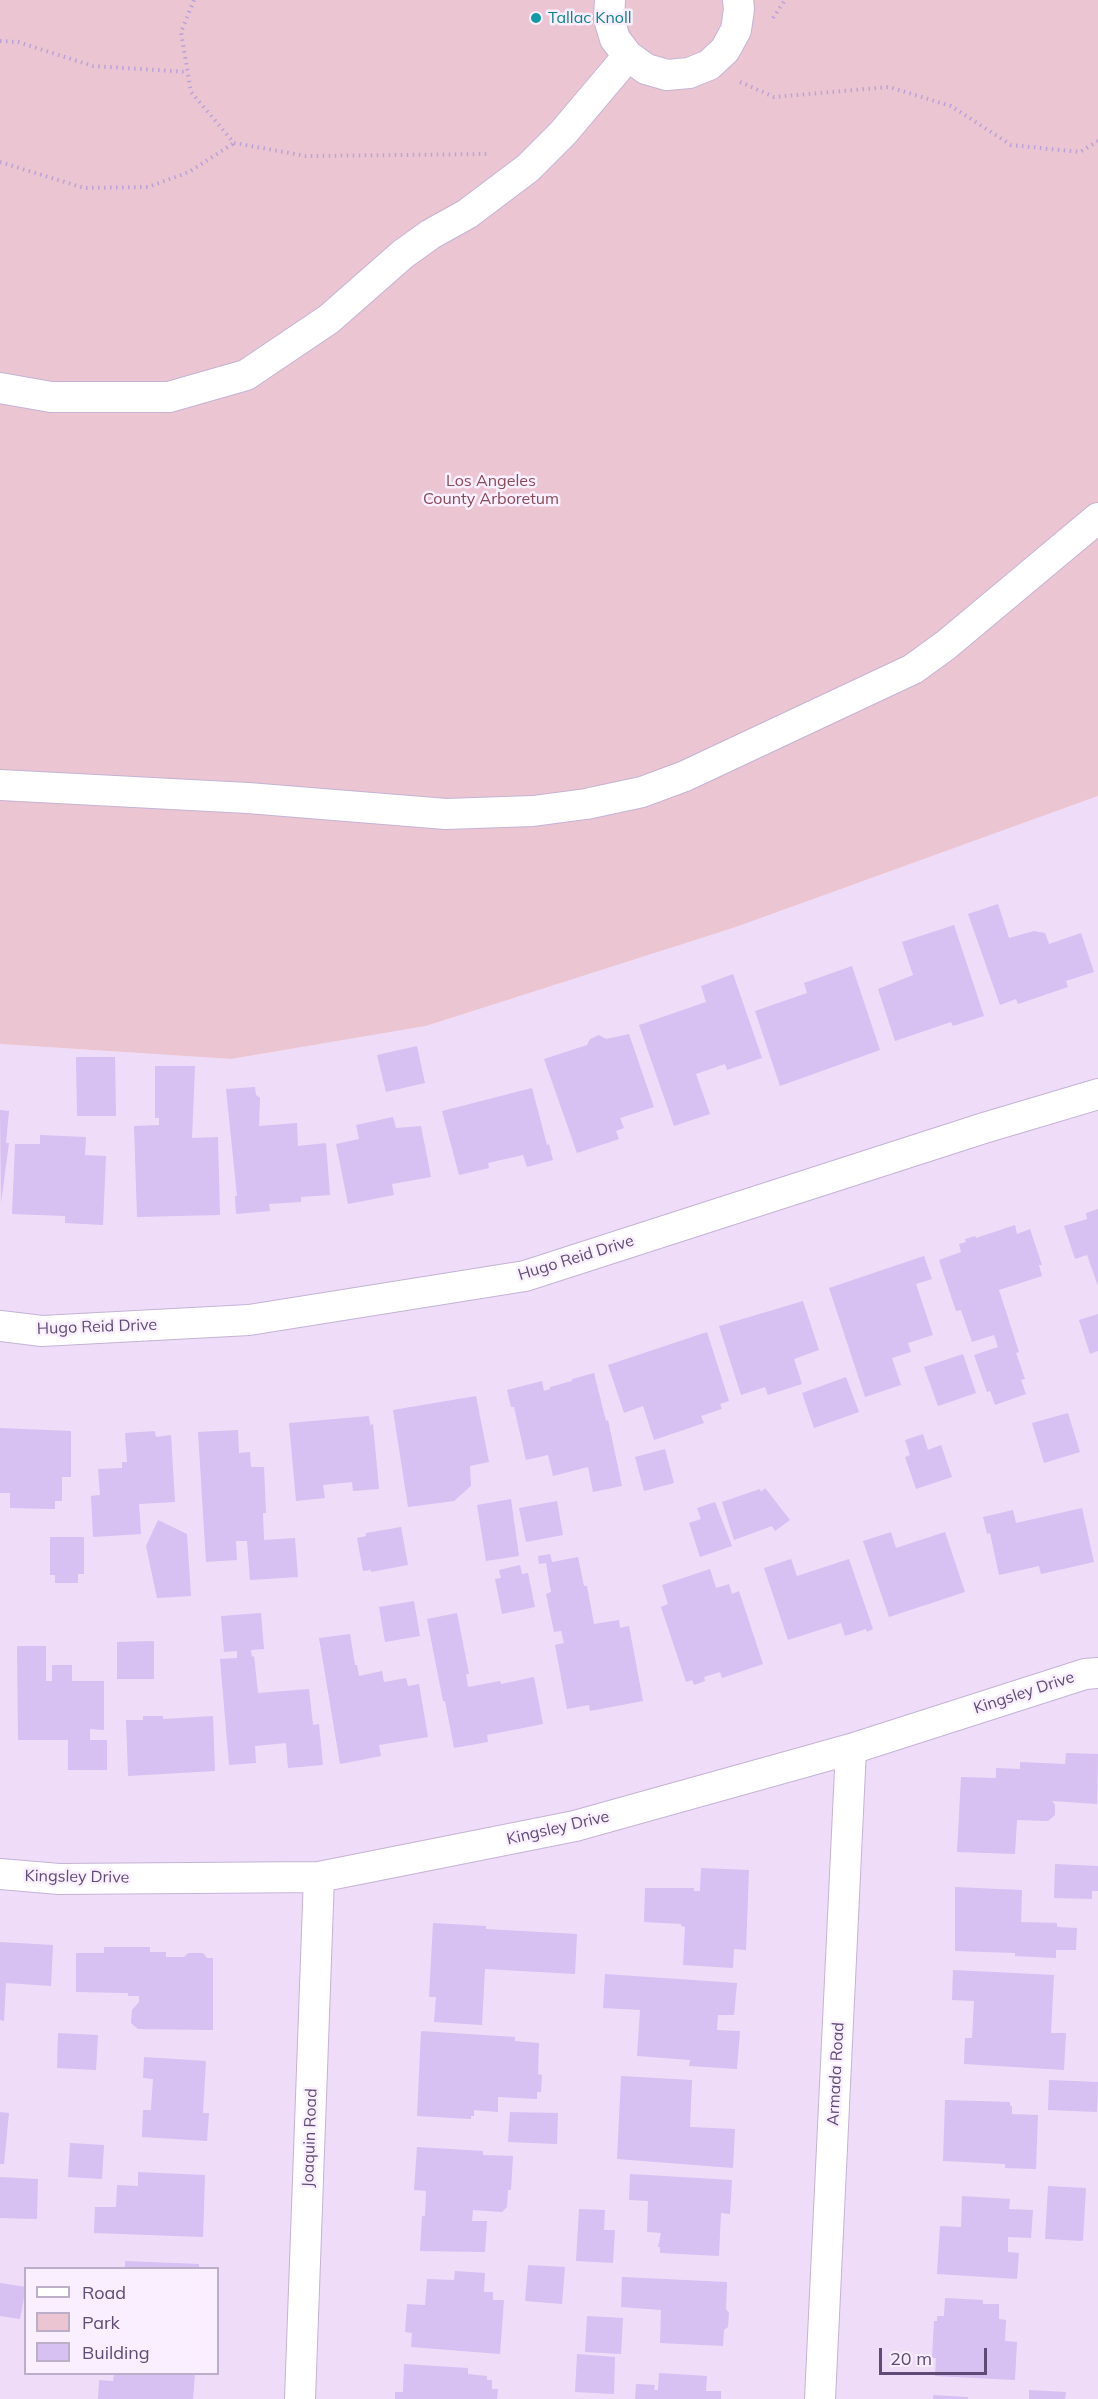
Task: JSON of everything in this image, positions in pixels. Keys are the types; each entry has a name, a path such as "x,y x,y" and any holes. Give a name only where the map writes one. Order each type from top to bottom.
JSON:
{"street":[{"path":"610,0 609,19 615,39 628,56 646,69 667,75 689,73 709,64 725,50 736,30 738,0"},
{"path":"0,388 51,397 169,397 246,375 329,319 403,254 431,234 467,214 528,168 563,133 628,56"},
{"path":"0,785 248,798 446,814 533,811 586,804 642,792 685,776 913,669 946,645 1098,518"},
{"name":"Hugo Reid Drive","path":"0,1326 42,1331 249,1320 525,1276 984,1128 1098,1094"},
{"name":"Kingsley Drive","path":"0,1874 59,1879 319,1877 575,1827 851,1749 1085,1674 1098,1673"},
{"name":"Armada Road","path":"820,2399 851,1749"},
{"name":"Joaquin Road","path":"300,2399 319,1877"}],"path":[{"path":"194,0 181,32 191,92 234,143 306,156 544,152"},
{"path":"0,41 18,42 93,66 188,72"},
{"path":"716,58 732,79 774,98 890,87 951,106 1011,145 1080,152 1098,141"},
{"path":"0,162 84,188 148,187 189,172 234,143"}],"shaded area":[{"path":"1098,796 1098,2399 0,2399 0,1044 231,1059 426,1026 736,927"}],"green space":[{"name":"Los Angeles County Arboretum","path":"0,0 1098,0 1098,796 736,927 426,1026 231,1059 0,1044"}],"building":[{"path":"998,904 1009,938 1034,931 1045,933 1049,944 1081,933 1094,972 1066,981 1068,987 1018,1004 1016,999 1000,1005 968,914"},
{"path":"954,925 984,1016 953,1026 951,1022 895,1041 878,989 913,975 902,942"},
{"path":"852,966 880,1050 780,1086 755,1011 807,993 804,983"},
{"path":"733,974 762,1058 727,1070 725,1064 696,1074 710,1114 674,1126 639,1025 706,1002 701,986"},
{"path":"629,1034 654,1107 620,1118 624,1128 616,1131 619,1139 577,1153 544,1059 587,1045 590,1039 599,1035 606,1039"},
{"path":"417,1046 425,1083 386,1092 377,1055"},
{"path":"76,1057 115,1057 116,1116 77,1116"},
{"path":"155,1066 195,1066 192,1138 218,1137 220,1215 137,1217 134,1126 159,1125 159,1118 155,1118"},
{"path":"255,1087 256,1095 260,1098 259,1126 297,1123 298,1146 326,1143 330,1195 301,1197 301,1202 269,1204 270,1211 236,1214 235,1196 237,1196 226,1089"},
{"path":"532,1088 553,1160 527,1167 523,1155 488,1163 489,1168 459,1175 442,1111"},
{"path":"0,1110 9,1111 6,1143 9,1143 1,1203"},
{"path":"393,1117 396,1128 421,1126 431,1177 392,1184 394,1195 348,1204 336,1144 359,1139 356,1125"},
{"path":"40,1135 86,1137 85,1155 106,1156 103,1225 65,1223 65,1216 12,1214 15,1144 40,1144"},
{"path":"1098,1209 1098,1286 1087,1255 1075,1259 1064,1226 1087,1219 1086,1213"},
{"path":"1015,1225 1017,1234 1030,1229 1042,1265 1039,1265 1042,1276 999,1290 1019,1352 1016,1353 1025,1379 1021,1380 1026,1394 995,1405 990,1391 987,1392 974,1355 998,1347 994,1335 972,1342 961,1310 956,1311 939,1260 961,1252 959,1244 966,1242 965,1239 975,1236 976,1238"},
{"path":"924,1256 932,1279 916,1284 933,1335 908,1343 911,1352 892,1358 901,1385 865,1397 829,1288"},
{"path":"803,1301 819,1350 794,1359 802,1384 768,1395 765,1387 741,1395 719,1326"},
{"path":"1098,1314 1098,1351 1090,1354 1079,1320"},
{"path":"707,1332 729,1401 720,1404 722,1409 701,1416 704,1423 654,1440 643,1406 624,1413 608,1365"},
{"path":"963,1354 976,1393 938,1406 924,1367"},
{"path":"594,1373 606,1421 608,1420 622,1486 593,1492 588,1467 553,1476 548,1455 526,1460 514,1407 511,1407 507,1390 542,1381 544,1391 572,1381 572,1379"},
{"path":"846,1377 859,1412 814,1428 802,1393"},
{"path":"476,1396 489,1462 470,1466 471,1486 454,1501 408,1507 393,1410"},
{"path":"1068,1413 1080,1452 1044,1463 1032,1423"},
{"path":"369,1416 370,1425 373,1424 379,1489 353,1491 352,1482 323,1485 325,1498 296,1501 289,1423"},
{"path":"0,1428 71,1431 71,1477 62,1477 62,1501 55,1501 55,1509 10,1508 10,1493 0,1493"},
{"path":"238,1430 239,1453 250,1452 251,1467 264,1467 266,1513 263,1513 264,1540 295,1538 298,1577 250,1580 247,1541 236,1541 237,1560 206,1562 198,1432"},
{"path":"155,1431 156,1437 171,1435 175,1502 139,1504 141,1534 93,1537 91,1496 100,1495 98,1469 122,1468 122,1462 127,1462 125,1433"},
{"path":"923,1434 928,1450 941,1445 952,1477 916,1489 905,1457 910,1455 905,1440"},
{"path":"665,1449 674,1483 644,1491 635,1457"},
{"path":"765,1488 790,1520 775,1531 772,1526 734,1540 722,1502 760,1489 761,1492"},
{"path":"511,1499 519,1556 486,1561 477,1505"},
{"path":"557,1501 563,1535 526,1542 519,1508"},
{"path":"715,1502 732,1546 700,1557 689,1523 701,1519 697,1508"},
{"path":"1082,1508 1094,1562 1041,1574 1039,1566 999,1575 990,1533 987,1534 983,1517 1013,1510 1016,1523"},
{"path":"158,1520 187,1534 191,1596 157,1598 146,1546"},
{"path":"401,1527 408,1565 371,1572 371,1570 363,1571 357,1538 366,1536 366,1533"},
{"path":"891,1532 896,1548 945,1532 965,1592 889,1617 863,1541"},
{"path":"50,1537 84,1537 84,1574 78,1574 78,1583 55,1583 55,1575 50,1575"},
{"path":"550,1554 552,1562 578,1557 584,1586 587,1586 594,1624 619,1620 620,1628 629,1626 643,1701 590,1711 589,1705 567,1709 555,1645 564,1643 561,1631 554,1632 546,1594 551,1592 546,1563 539,1564 538,1556"},
{"path":"791,1559 797,1576 849,1559 873,1629 845,1636 841,1623 788,1640 764,1568"},
{"path":"520,1565 522,1574 528,1573 535,1607 502,1614 495,1579 501,1578 499,1570"},
{"path":"710,1569 716,1588 729,1584 732,1594 739,1591 763,1664 722,1678 720,1672 704,1677 705,1681 694,1685 692,1680 686,1682 661,1607 668,1604 662,1585"},
{"path":"414,1601 420,1636 385,1642 379,1607"},
{"path":"261,1613 264,1649 251,1650 252,1657 254,1656 258,1693 309,1689 313,1725 319,1724 323,1765 288,1768 286,1743 255,1746 256,1763 229,1765 220,1659 237,1658 237,1651 224,1652 221,1616"},
{"path":"457,1613 469,1674 466,1674 468,1687 500,1681 501,1684 534,1677 543,1724 487,1735 488,1742 454,1748 427,1619"},
{"path":"350,1634 359,1676 382,1671 384,1682 406,1678 408,1686 419,1684 428,1737 379,1745 381,1756 340,1764 319,1638"},
{"path":"154,1641 154,1679 117,1679 117,1642"},
{"path":"17,1646 46,1646 46,1681 52,1681 52,1665 72,1665 72,1681 104,1681 104,1730 90,1729 90,1740 107,1740 107,1770 68,1770 68,1740 18,1740"},
{"path":"143,1716 163,1716 163,1719 213,1716 215,1771 128,1776 126,1720 143,1720"},
{"path":"1066,1753 1098,1754 1097,1804 1052,1801 1055,1805 1055,1815 1048,1821 1017,1820 1015,1854 957,1852 961,1777 996,1778 996,1768 1020,1769 1020,1762 1065,1764"},
{"path":"1055,1864 1098,1866 1098,1891 1092,1891 1092,1899 1054,1898"},
{"path":"701,1868 749,1870 746,1950 734,1949 733,1968 683,1965 685,1927 681,1924 644,1922 645,1888 694,1888 694,1891 700,1891"},
{"path":"955,1887 1022,1890 1021,1922 1057,1923 1057,1927 1077,1928 1076,1950 1056,1950 1056,1958 1015,1956 1015,1953 955,1951"},
{"path":"433,1923 486,1926 486,1929 577,1934 575,1974 485,1969 482,2025 434,2022 436,1997 429,1997"},
{"path":"0,1942 53,1945 51,1986 6,1983 4,2021 0,2020"},
{"path":"104,1947 150,1947 150,1952 166,1952 166,1957 184,1957 188,1953 203,1953 207,1958 213,1958 213,2030 138,2029 131,2023 132,2010 139,2002 139,1996 128,1996 128,1993 76,1992 76,1953 104,1953"},
{"path":"953,1970 1054,1975 1051,2033 1066,2033 1064,2070 964,2064 965,2038 972,2038 974,2001 952,2000"},
{"path":"605,1974 737,1983 734,2015 718,2015 717,2030 740,2031 737,2069 689,2066 690,2060 637,2056 640,2010 603,2008"},
{"path":"421,2031 515,2037 515,2041 539,2043 538,2074 542,2075 541,2092 537,2092 537,2099 498,2097 498,2112 474,2110 474,2116 471,2116 471,2119 417,2116"},
{"path":"58,2033 98,2035 96,2070 57,2068"},
{"path":"144,2057 206,2061 203,2113 209,2113 207,2141 142,2137 143,2110 151,2110 153,2079 143,2078"},
{"path":"621,2076 692,2080 690,2127 735,2129 733,2168 617,2159"},
{"path":"1049,2080 1098,2082 1097,2112 1048,2110"},
{"path":"945,2100 1010,2102 1012,2114 1038,2115 1036,2169 1005,2168 1005,2164 943,2161"},
{"path":"0,2112 9,2113 4,2164 0,2164"},
{"path":"510,2112 558,2113 557,2144 508,2142"},
{"path":"70,2143 104,2145 102,2179 68,2177"},
{"path":"417,2147 483,2151 483,2155 513,2156 511,2190 508,2190 507,2207 502,2212 473,2210 472,2221 487,2221 485,2252 420,2251 426,2191 414,2190"},
{"path":"138,2172 205,2175 203,2237 94,2233 95,2207 116,2207 117,2185 138,2186"},
{"path":"630,2174 732,2180 730,2214 721,2213 719,2256 660,2253 660,2247 658,2247 661,2233 647,2232 648,2201 629,2200"},
{"path":"0,2177 38,2179 37,2219 0,2218"},
{"path":"1048,2186 1086,2188 1083,2241 1045,2239"},
{"path":"962,2196 1010,2199 1009,2209 1033,2210 1031,2238 1008,2237 1008,2252 1019,2253 1017,2279 937,2274 940,2226 961,2227"},
{"path":"579,2209 605,2210 604,2230 615,2230 613,2263 576,2261"},
{"path":"125,2261 199,2264 199,2267 125,2267"},
{"path":"528,2265 565,2267 562,2304 525,2301"},
{"path":"455,2271 485,2273 484,2292 493,2292 493,2300 504,2300 500,2354 411,2347 412,2333 405,2332 407,2304 425,2305 427,2279 454,2280"},
{"path":"622,2277 727,2282 726,2309 729,2313 728,2327 724,2330 723,2346 660,2343 661,2310 621,2307"},
{"path":"0,2283 24,2287 20,2319 0,2316"},
{"path":"945,2298 983,2300 983,2304 999,2304 999,2319 1006,2320 1005,2341 1017,2342 1015,2380 935,2376 936,2358 932,2358 934,2321 937,2321 937,2316 944,2316"},
{"path":"587,2316 623,2318 621,2354 585,2352"},
{"path":"577,2354 615,2357 614,2394 575,2392"},
{"path":"404,2364 468,2368 468,2374 487,2376 487,2380 492,2380 492,2389 498,2389 497,2399 395,2399 395,2392 403,2392"},
{"path":"659,2373 707,2376 706,2391 721,2391 721,2399 635,2399 636,2384 655,2385 654,2390 658,2390"},
{"path":"114,2375 195,2375 193,2399 98,2399 99,2380 113,2381"},
{"path":"1029,2390 1066,2392 1065,2399 1029,2399"},
{"path":"933,2395 968,2397 968,2399 933,2399"}],"place":[{"name":"Tallac Knoll","path":"536,18"}]}
